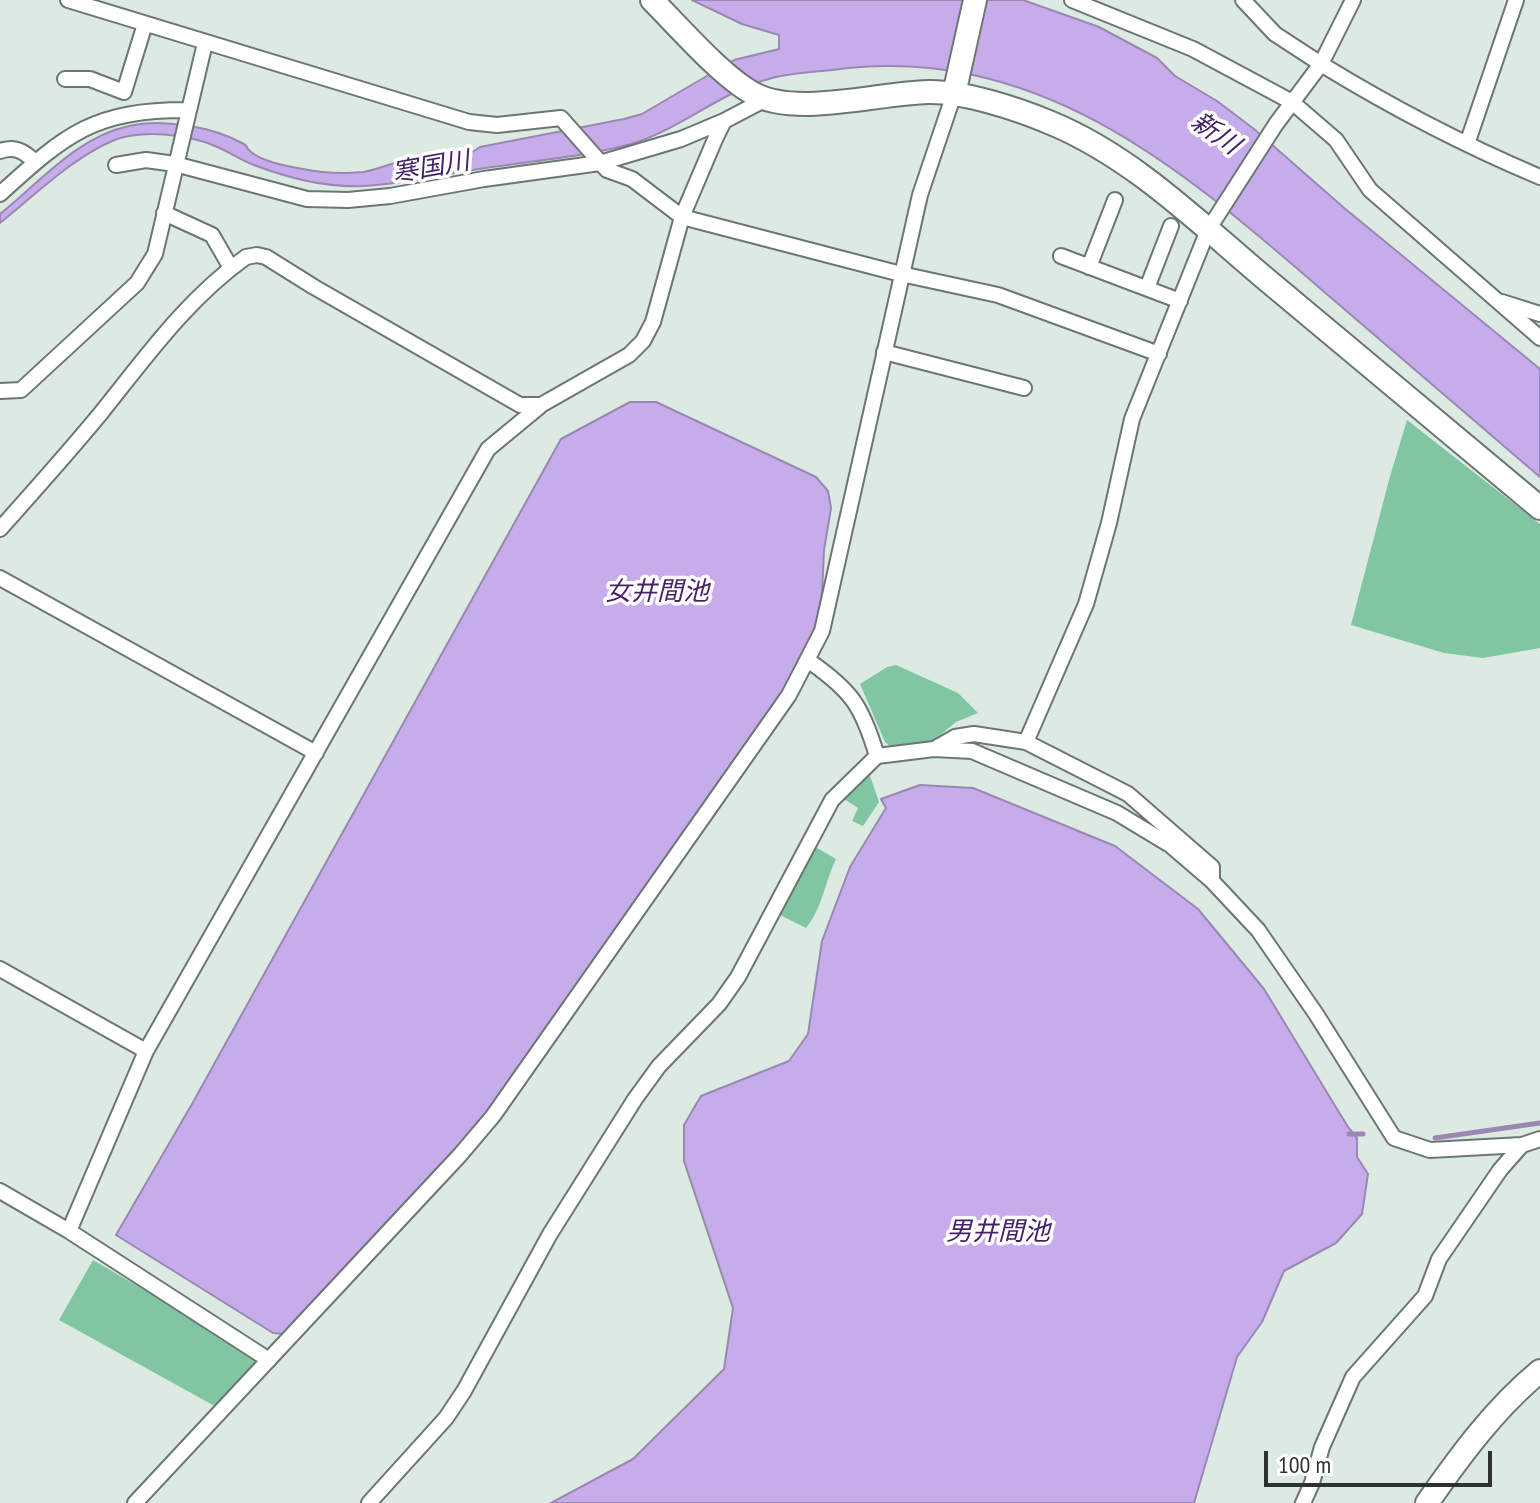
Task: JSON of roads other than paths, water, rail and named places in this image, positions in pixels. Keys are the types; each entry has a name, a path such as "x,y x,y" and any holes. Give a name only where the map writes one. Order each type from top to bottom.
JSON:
{"street":[{"path":"68,0 469,122 497,125 561,118 607,170 632,179 682,217 901,274 998,295 1159,354"},
{"path":"652,0 720,67 759,96 777,103 812,104 955,89 1050,122 1093,144 1210,226 1540,508"},
{"path":"135,1503 493,1116 789,695 809,661 822,631 832,592 920,195 955,89 975,0"},
{"path":"1072,0 1193,49 1292,102 1336,140 1370,190 1540,338"},
{"path":"1243,0 1275,34 1377,99 1540,177"},
{"path":"1026,742 1086,604 1109,523 1132,419 1210,226 1276,124 1321,64 1353,0"},
{"path":"1467,144 1516,0"},
{"path":"65,79 90,79 124,92 145,24"},
{"path":"0,391 21,390 137,283 155,254 205,43"},
{"path":"116,165 176,159 307,199 348,200 390,196 597,159 681,139 724,121 759,96"},
{"path":"0,194 56,143 100,120 145,110 186,114"},
{"path":"69,1231 146,1051 488,449 541,405 629,355 643,341 653,322 682,217 724,121"},
{"path":"0,151 11,147 25,152 35,162"},
{"path":"1089,267 1115,200"},
{"path":"164,213 212,235 231,268"},
{"path":"1147,288 1171,226"},
{"path":"1061,256 1180,301"},
{"path":"0,529 62,460 166,330 246,257 266,257 496,393 520,405 541,405"},
{"path":"1494,299 1540,314"},
{"path":"884,352 1024,388"},
{"path":"0,578 316,753"},
{"path":"809,661 835,679 858,704 877,756"},
{"path":"934,749 955,737 974,734 1026,742 1128,794 1212,867 1212,881"},
{"path":"369,1503 446,1418 550,1234 635,1099 659,1066 719,1004 738,977 832,800 877,756 934,749 972,751 1117,813 1170,845 1212,881 1258,930 1316,1014 1394,1138 1430,1150 1522,1145 1540,1139"},
{"path":"0,969 146,1051"},
{"path":"1303,1503 1322,1447 1353,1377 1425,1296 1439,1259 1500,1170 1522,1145"},
{"path":"0,1191 69,1231 269,1360"},
{"path":"1427,1503 1459,1457 1540,1371"}],"water":[{"path":"692,0 1023,0 1099,27 1157,58 1175,76 1217,101 1254,129 1343,207 1540,369 1540,477 1274,249 1162,162 1103,125 1042,96 976,76 907,67 787,75 754,84 631,144 364,186 322,184 294,178 191,138 164,134 136,135 112,141 82,157 0,223 0,214 60,162 93,140 129,126 156,123 202,128 230,137 256,155 276,163 325,172 363,172 404,161 453,159 480,147 642,114 734,60 779,49 779,35 742,24"},
{"name":"女井間池","path":"630,402 656,402 816,477 828,491 831,508 824,550 821,618 801,665 492,1110 284,1334 273,1333 116,1235 192,1104 561,439"},
{"name":"男井間池","path":"920,785 973,788 1115,846 1198,909 1264,989 1357,1138 1357,1157 1368,1174 1362,1214 1336,1243 1284,1271 1262,1322 1237,1357 1194,1503 551,1503 633,1459 724,1369 733,1308 684,1161 684,1125 701,1096 789,1061 808,1034 822,941 850,867 886,808 881,799"}],"waterway":[{"path":"1435,1138 1540,1123"},
{"path":"1349,1134 1363,1134"}],"water label":[{"name":"新川","path":"1215,134"},
{"name":"寒国川","path":"431,168"}]}
